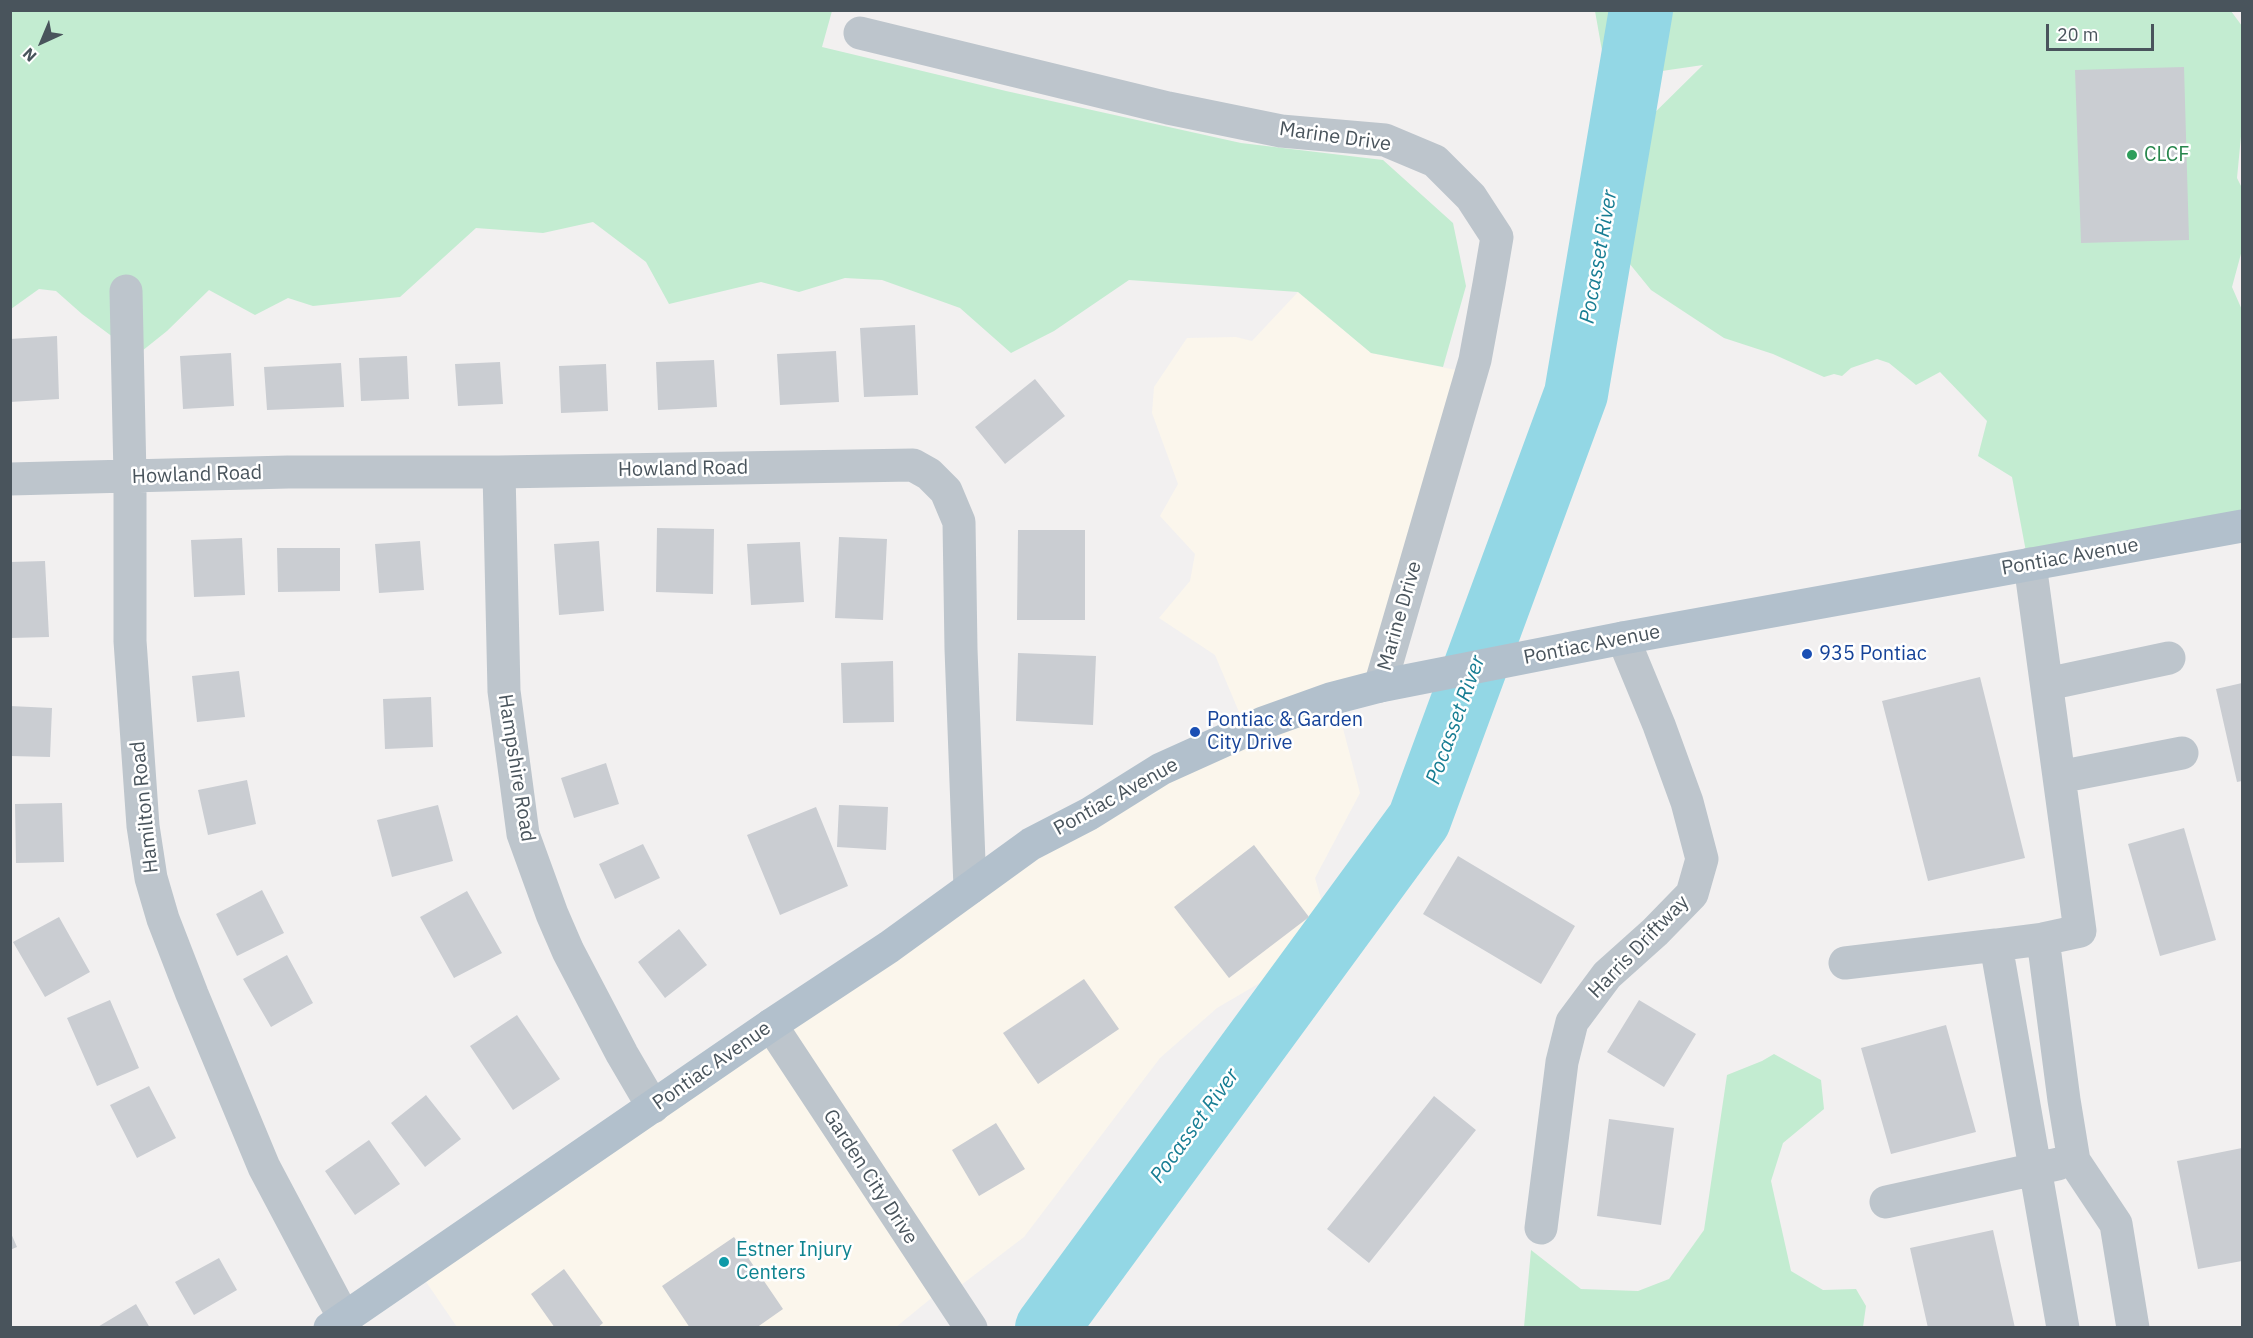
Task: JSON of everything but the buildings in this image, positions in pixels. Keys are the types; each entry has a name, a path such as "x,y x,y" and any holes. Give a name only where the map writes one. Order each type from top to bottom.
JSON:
{"main road":[{"name":"Pontiac Avenue","path":"337,1322 889,947 1031,844 1089,814 1161,769 1263,723 1330,699 1380,686 1623,638 2242,526"}],"street":[{"name":"Marine Drive","path":"860,33 1168,108 1281,131 1385,140 1435,161 1471,197 1497,237 1489,284 1474,360 1380,686"},
{"name":"Hamilton Road","path":"126,291 130,477 130,641 143,826 151,878 163,919 192,994 264,1167 337,1322"},
{"name":"Howland Road","path":"10,479 288,472 499,472 913,465 929,474 946,491 959,522 961,649 970,888"},
{"name":"Hampshire Road","path":"499,472 504,691 523,834 568,951 622,1054 653,1107"},
{"path":"1845,963 2043,939 2080,931 2030,564"},
{"name":"Harris Driftway","path":"1540,1228 1562,1062 1572,1022 1607,975 1655,932 1692,894 1702,859 1687,802 1659,725 1623,638"},
{"path":"2046,684 2169,658"},
{"path":"2059,777 2182,753"},
{"path":"2043,939 2074,1161 2116,1224 2133,1328"},
{"path":"1996,945 2063,1328"},
{"name":"Garden City Drive","path":"771,1025 971,1328"},
{"path":"1886,1202 2074,1161"}],"shaded area":[{"path":"1298,292 1371,353 1461,371 1385,659 1336,702 1360,793 1315,878 1333,940 1217,1008 1160,1058 1024,1237 952,1292 934,1296 896,1327 457,1327 418,1270 790,1011 1247,731 1215,655 1159,618 1190,581 1195,554 1160,516 1178,484 1152,413 1154,387 1187,338 1236,337 1252,341"}],"green space":[{"path":"11,10 832,11 822,47 1241,143 1383,160 1453,223 1466,286 1443,367 1371,353 1298,292 1129,280 1054,331 1011,353 960,308 882,280 845,278 799,292 761,282 669,304 646,262 593,222 543,233 476,228 400,297 313,306 288,298 255,315 209,290 167,331 137,355 82,314 56,291 39,289 11,309"},
{"name":"CLCF","path":"1595,11 2231,11 2242,26 2242,126 2237,178 2242,188 2242,250 2232,287 2242,310 2242,527 2027,557 2012,477 1978,456 1987,421 1940,372 1916,385 1889,363 1877,359 1851,368 1842,376 1834,374 1824,377 1773,354 1724,338 1651,290 1629,263 1605,205 1632,135 1703,65 1607,79"},
{"path":"1774,1054 1821,1080 1824,1109 1783,1143 1771,1181 1791,1271 1823,1290 1856,1289 1866,1306 1863,1327 1524,1327 1531,1250 1581,1289 1638,1291 1669,1279 1704,1230 1727,1075"}],"waterway":[{"name":"Pocasset River","path":"1047,1328 1419,820 1576,394 1641,10"}],"place":[{"name":"CLCF","path":"2132,155"},
{"name":"935 Pontiac","path":"1807,654"},
{"name":"Pontiac & Garden City Drive","path":"1195,732"},
{"name":"Estner Injury Centers","path":"724,1262"}]}
